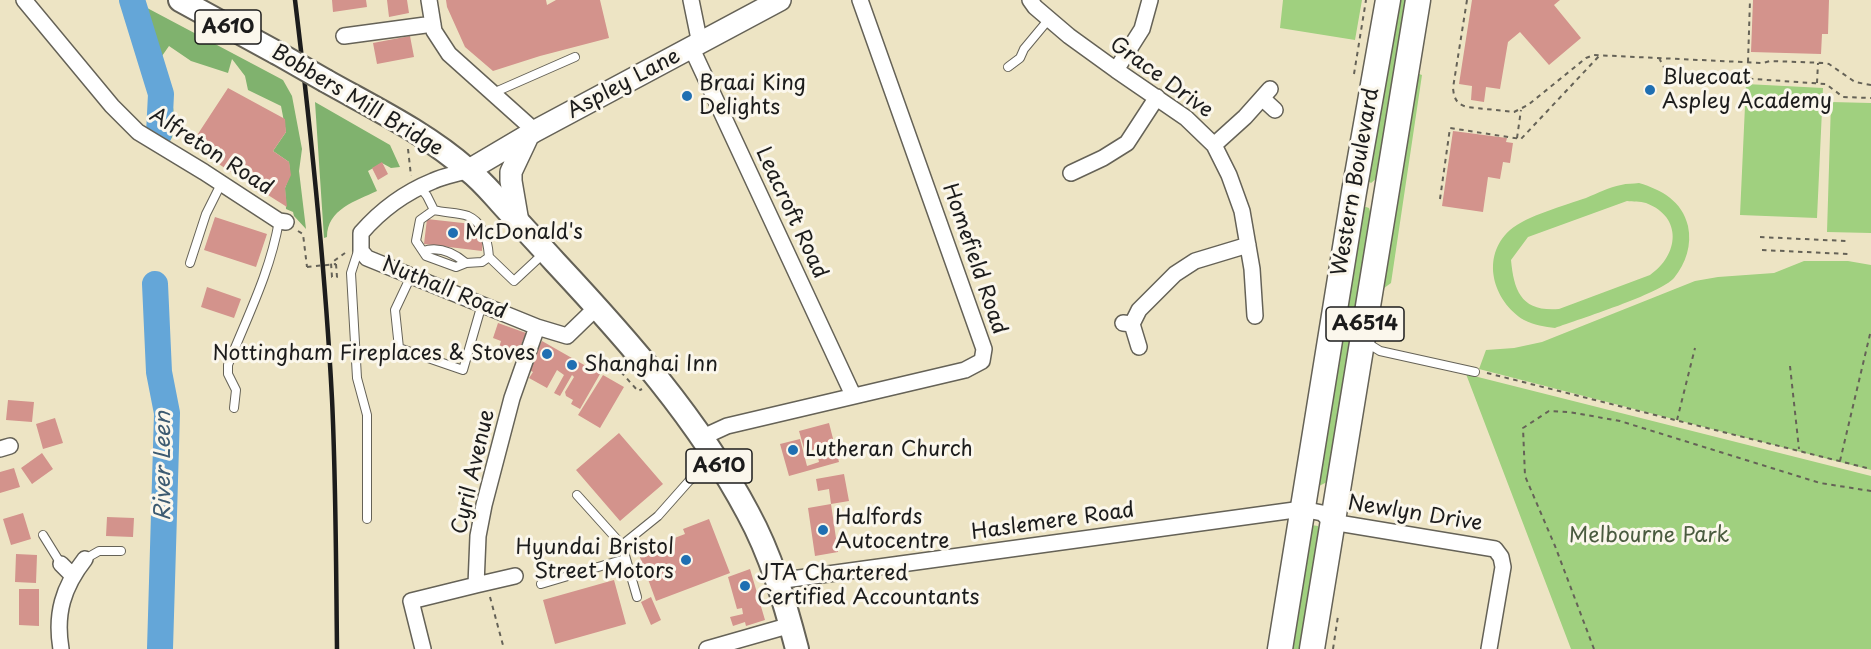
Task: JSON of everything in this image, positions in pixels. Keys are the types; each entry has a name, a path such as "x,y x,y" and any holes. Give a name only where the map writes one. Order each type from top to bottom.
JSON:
{"highway":[{"name":"Western Boulevard","path":"1312,649 1362,345 1371,195 1388,0"},
{"name":"Western Boulevard","path":"1280,649 1302,509 1371,195 1418,0"}],"main road":[{"name":"Bobbers Mill Bridge","path":"180,0 401,124 436,145 469,170"},
{"name":"Aspley Lane","path":"469,170 531,134 780,0"},
{"path":"518,222 511,172 531,134"},
{"name":"A610","path":"469,170 597,307 660,381 703,437 748,513 765,550 777,581 797,649"}],"street":[{"name":"Alfreton Road","path":"24,0 112,106 138,132 282,222"},
{"path":"429,0 438,39 449,54 493,93 531,134"},
{"name":"Leacroft Road","path":"691,0 696,46 853,395"},
{"name":"Homefield Road","path":"703,437 727,426 965,370 982,361 984,348 860,0"},
{"name":"Grace Drive","path":"1030,0 1049,19 1116,70 1186,118 1214,145 1229,175 1242,211 1252,269 1255,316"},
{"path":"1116,70 1142,29 1150,0"},
{"path":"344,36 433,24"},
{"path":"1214,145 1245,117 1266,93 1275,110"},
{"path":"1082,174 1126,143 1157,97"},
{"name":"Nuthall Road","path":"469,170 416,189 371,221 361,233 361,251 367,258 537,327 567,336 597,307"},
{"path":"1139,347 1128,323 1175,274 1195,261 1248,245"},
{"name":"Cyril Avenue","path":"481,584 478,536 484,505 512,398 537,327"},
{"name":"Haslemere Road","path":"777,581 1302,509 1322,513 1332,522"},
{"name":"Newlyn Drive","path":"1332,522 1495,549 1501,556 1503,567 1489,649"},
{"path":"61,649 60,605 67,570 85,559"},
{"path":"423,649 411,601 515,576"},
{"path":"707,649 791,626"}],"lane":[{"path":"1008,67 1020,58 1024,49 1049,19"},
{"path":"493,93 575,57"},
{"path":"189,263 206,214 221,184"},
{"path":"416,189 427,196 434,210"},
{"path":"489,257 482,262 466,263 455,254 432,248 423,251 416,241 420,220 434,210 469,216 480,226 488,240 489,257 514,280 546,252"},
{"path":"234,408 236,390 228,374 228,365 252,312 282,222"},
{"path":"360,244 351,273 357,378 368,415 367,519"},
{"path":"411,276 395,310 399,348 463,370 482,304"},
{"path":"1362,345 1475,372"},
{"path":"622,545 658,516 689,481 716,461"},
{"path":"577,495 622,545 637,597"},
{"path":"43,535 67,570"},
{"path":"85,559 99,551 121,551"},
{"path":"541,584 625,559"}],"path":[{"path":"1467,0 1453,88 1454,96 1461,105 1467,107 1514,112 1521,110 1586,58 1594,55 1829,64 1858,83 1871,85"},
{"path":"1748,62 1750,0"},
{"path":"1440,199 1450,128 1521,139 1600,55"},
{"path":"1659,58 1667,73 1826,84 1843,96 1871,98"},
{"path":"1817,83 1818,63"},
{"path":"1517,138 1521,110"},
{"path":"401,124 410,153 416,189"},
{"path":"282,222 303,234 307,267 336,264 337,277 332,277 331,263"},
{"path":"1760,237 1846,241"},
{"path":"1762,250 1848,254"},
{"path":"1840,461 1871,330"},
{"path":"1677,420 1695,348"},
{"path":"1790,366 1799,451"},
{"path":"1475,372 1871,469"},
{"path":"1594,649 1555,546 1525,476 1523,428 1549,411 1620,421 1820,483 1871,490"},
{"path":"481,584 504,649"},
{"path":"1333,649 1338,617"}],"green space":[{"path":"1283,0 1362,0 1355,40 1280,28"},
{"path":"1397,0 1406,0 1377,178 1371,183 1367,180"},
{"path":"134,1 283,80 292,96 302,149 299,171 306,229 293,212 286,209 285,188 290,175 289,162 273,151 286,132 281,106 248,90 245,76 232,59 228,73 191,61 169,46 162,56 171,92 176,130 171,139 162,138 162,92"},
{"path":"1416,73 1422,75 1391,283 1380,291"},
{"path":"1746,84 1823,88 1817,218 1740,215"},
{"path":"315,102 390,145 400,167 391,168 382,163 368,171 377,191 344,207 337,213 328,227 327,237 324,238"},
{"path":"1831,102 1871,103 1871,233 1827,232"},
{"path":"1639,183 1656,189 1670,198 1685,217 1689,233 1688,247 1685,260 1674,278 1637,298 1555,328 1528,322 1513,312 1498,290 1493,265 1495,253 1510,230 1536,216 1608,189 1623,184","holes":["1627,201 1646,203 1658,209 1666,217 1673,237 1667,257 1660,267 1650,275 1559,309 1536,307 1522,298 1515,282 1511,260 1528,237"]},
{"path":"1361,208 1369,208 1371,214 1327,482 1319,486 1316,482"},
{"path":"1804,261 1848,261 1871,265 1871,470 1479,369 1486,350 1514,348 1542,342 1695,281 1774,273"},
{"name":"Melbourne Park","path":"1466,374 1871,476 1871,649 1571,649"},
{"path":"1311,525 1318,526 1319,529 1301,649 1289,649"}],"building":[{"path":"332,0 366,0 367,7 333,12"},
{"path":"387,0 407,0 409,13 389,17"},
{"path":"446,0 546,0 547,5 556,0 600,0 609,38 493,71 465,47"},
{"path":"1472,0 1560,0 1554,5 1581,38 1549,65 1520,32 1508,42 1500,89 1486,87 1484,102 1471,100 1472,86 1459,84"},
{"path":"1753,0 1829,0 1828,34 1822,34 1821,54 1751,52"},
{"path":"410,36 414,57 377,64 373,43"},
{"path":"228,88 285,119 286,132 273,151 289,162 291,175 285,188 287,207 190,146"},
{"path":"1453,131 1507,138 1506,142 1513,143 1510,163 1503,162 1500,179 1488,177 1483,212 1442,206"},
{"path":"382,162 388,174 378,180 372,168"},
{"path":"215,217 267,234 256,267 204,250"},
{"name":"McDonald's","path":"427,219 472,224 480,229 479,237 483,238 482,251 424,244"},
{"path":"207,287 241,299 234,318 201,307"},
{"path":"498,323 526,333 516,358 498,351 501,341 493,338"},
{"path":"542,341 600,374 580,409 571,404 573,400 566,396 565,392 574,377 572,375 560,396 554,393 564,375 557,370 547,388 529,378 533,372 527,369"},
{"path":"603,375 624,387 600,428 578,415"},
{"path":"8,400 34,402 32,422 6,420"},
{"path":"55,418 63,443 43,449 36,424"},
{"name":"Lutheran Church","path":"829,423 839,462 789,476 780,444 800,439 807,466 819,462 816,449 805,452 799,431"},
{"path":"619,433 663,484 620,521 576,470"},
{"path":"42,453 53,469 32,484 21,468"},
{"path":"14,468 20,487 0,493 0,472"},
{"path":"844,474 849,501 831,504 829,489 818,491 816,479"},
{"name":"Halfords Autocentre","path":"831,504 838,552 815,556 808,508"},
{"path":"23,513 31,539 11,545 3,519"},
{"path":"107,517 134,518 133,537 106,536"},
{"path":"709,519 730,573 656,601 638,552 685,534 683,529"},
{"path":"16,554 37,555 36,583 15,582"},
{"path":"750,569 765,620 746,626 745,622 733,626 730,617 743,614 742,608 737,609 728,577"},
{"path":"614,580 626,624 555,644 543,600"},
{"path":"19,589 39,589 39,626 19,625"},
{"path":"651,597 661,620 651,625 641,602"}],"waterway":[{"name":"River Leen","path":"132,0 161,94 159,134"},
{"name":"River Leen","path":"155,284 159,372 167,413 160,649"}],"railway":[{"path":"295,0 326,299 334,461 337,649"}],"place":[{"name":"Bluecoat Aspley Academy","path":"1650,90"},
{"name":"Braai King Delights","path":"687,96"},
{"name":"McDonald's","path":"453,233"},
{"name":"Nottingham Fireplaces & Stoves","path":"547,354"},
{"name":"Shanghai Inn","path":"572,365"},
{"name":"Lutheran Church","path":"793,450"},
{"name":"Halfords Autocentre","path":"823,530"},
{"name":"Hyundai Bristol Street Motors","path":"686,560"},
{"name":"JTA Chartered Certified Accountants","path":"745,586"}]}
